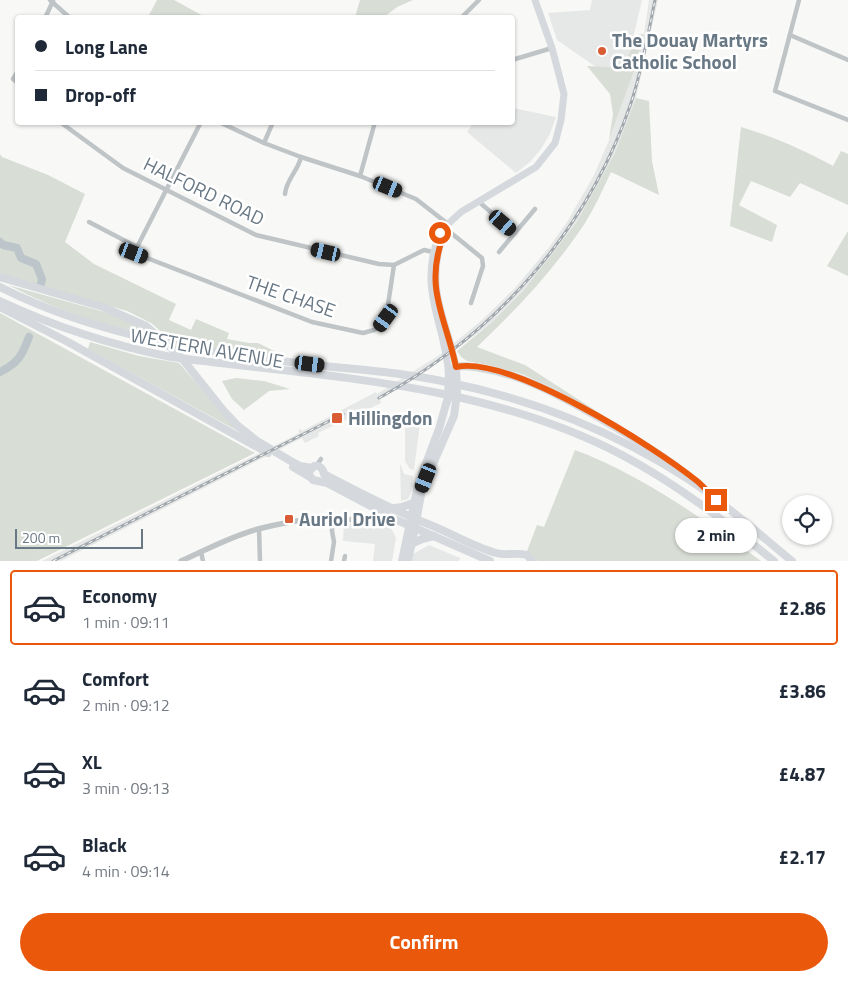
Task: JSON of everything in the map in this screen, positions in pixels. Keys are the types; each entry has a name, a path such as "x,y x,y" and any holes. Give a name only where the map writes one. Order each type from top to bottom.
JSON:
{"main road":[{"path":"408,561 413,523 413,503 440,429 446,404 452,392 453,370 456,367 454,355 448,346 432,295 431,269 433,252 440,233 461,212 536,167 555,142 561,120 564,94 552,48 535,0"},
{"path":"402,561 422,489 450,428 455,406 453,376 447,361 448,346 438,304 436,282 437,260 445,228"},
{"path":"0,278 103,307 135,320 155,332 180,356 223,410 255,443"},
{"name":"WESTERN AVENUE","path":"0,287 42,306 92,325 156,342 246,356 445,381 520,400 566,417 618,440 668,467 716,500 792,561"},
{"name":"WESTERN AVENUE","path":"0,301 70,330 106,342 147,352 171,357 328,376 429,391 472,399 528,416 621,454 661,477 710,510 774,561"},
{"path":"0,306 255,443 316,481 320,468"},
{"path":"456,367 464,366 496,370 521,378 553,392 650,448 697,481 716,500"},
{"path":"288,462 300,466 320,468 363,494 395,508 413,523 434,536 490,561"},
{"path":"320,468 337,487 380,511 497,553 527,555 532,561"},
{"path":"395,508 413,503"},
{"path":"411,544 422,538 434,536"}],"street":[{"path":"463,15 479,0"},
{"path":"799,0 775,91 848,120"},
{"path":"46,15 52,1 67,15"},
{"path":"790,35 848,60"},
{"path":"515,59 552,48"},
{"name":"HALFORD ROAD","path":"64,125 123,168 256,235 379,264 394,265"},
{"path":"89,222 137,247 168,190 200,125"},
{"path":"225,125 300,157 360,176 416,199 445,228 482,258 484,266 471,303"},
{"path":"264,143 272,125"},
{"path":"360,176 374,125"},
{"path":"285,194 285,187 299,165 300,157"},
{"path":"478,201 515,233"},
{"path":"498,252 535,209"},
{"name":"THE CHASE","path":"137,247 134,253 312,322 363,333 379,327 386,318 394,265"},
{"path":"394,265 424,250 433,252"},
{"path":"371,507 369,515 371,518"},
{"path":"181,561 259,529 317,518 363,520 374,517 380,511"},
{"path":"332,518 334,542 332,561"},
{"path":"259,529 260,561"},
{"path":"201,552 203,561"}],"shaded area":[{"path":"157,0 174,0 201,15 149,15"},
{"path":"360,0 413,0 397,7 387,15 356,15"},
{"name":"The Douay Martyrs Catholic School","path":"592,0 642,0 622,85 557,40 548,13 590,10"},
{"path":"649,0 658,0 636,98 615,153 576,223 523,291 491,323 442,360 380,399 381,403 318,433 319,436 305,443 302,438 61,561 42,561 290,438 299,433 298,430 301,429 302,431 376,392 377,394 441,354 483,319 515,288 550,246 567,222 594,175 634,71 644,34"},
{"path":"644,34 634,71 609,140 613,114 610,94 587,66 624,68 636,35"},
{"path":"636,98 649,101 652,161 659,195 611,172 589,217 561,257 521,303 477,347 525,365 621,427 555,389 522,374 467,361 457,351 491,323 523,291 576,223 615,153"},
{"path":"515,108 556,117 550,134 541,149 530,162 516,173 467,132 472,125 515,125"},
{"path":"741,127 788,144 833,166 841,151 848,154 848,205 800,183 790,197 751,181 739,205 777,225 772,242 730,226"},
{"path":"0,154 2,157 48,175 85,194 65,242 94,264 176,304 169,320 191,330 196,319 229,333 227,339 258,343 286,357 171,340 151,323 127,311 0,274"},
{"path":"848,231 848,276 827,266"},
{"path":"8,285 108,313 140,327 147,333 93,321 41,301"},
{"path":"0,313 255,453 37,561 0,561"},
{"path":"90,342 139,356 179,363 238,431 88,349"},
{"path":"236,378 264,381 290,389 269,391 244,410 232,399 222,381"},
{"path":"405,421 420,423 414,470 410,469 405,461"},
{"path":"575,450 600,460 648,485 717,529 761,561 537,561 527,551 537,525 544,527"},
{"path":"400,463 404,474 413,476 412,491 408,499 401,501"},
{"path":"344,523 390,526 396,538 392,561 373,561 375,544 343,541"},
{"path":"429,545 460,558 459,561 412,561 413,554"}],"waterway":[{"path":"0,242 3,245 17,248 21,258 36,264 42,279 40,288"},
{"path":"0,372 19,358 29,337"}],"railway":[{"path":"379,398 422,372 462,343 499,310 533,274 563,235 590,194 613,150 635,90 655,0"},
{"path":"53,561 343,414"}],"place":[{"name":"The Douay Martyrs Catholic School","path":"602,51"},
{"name":"Hillingdon","path":"337,418"},
{"name":"Auriol Drive","path":"289,519"}],"route":[{"path":"440,233 443,232 444,234 439,248 436,269 438,304 456,367 464,366 496,370 535,383 553,392 650,448 697,481 716,500"}]}
